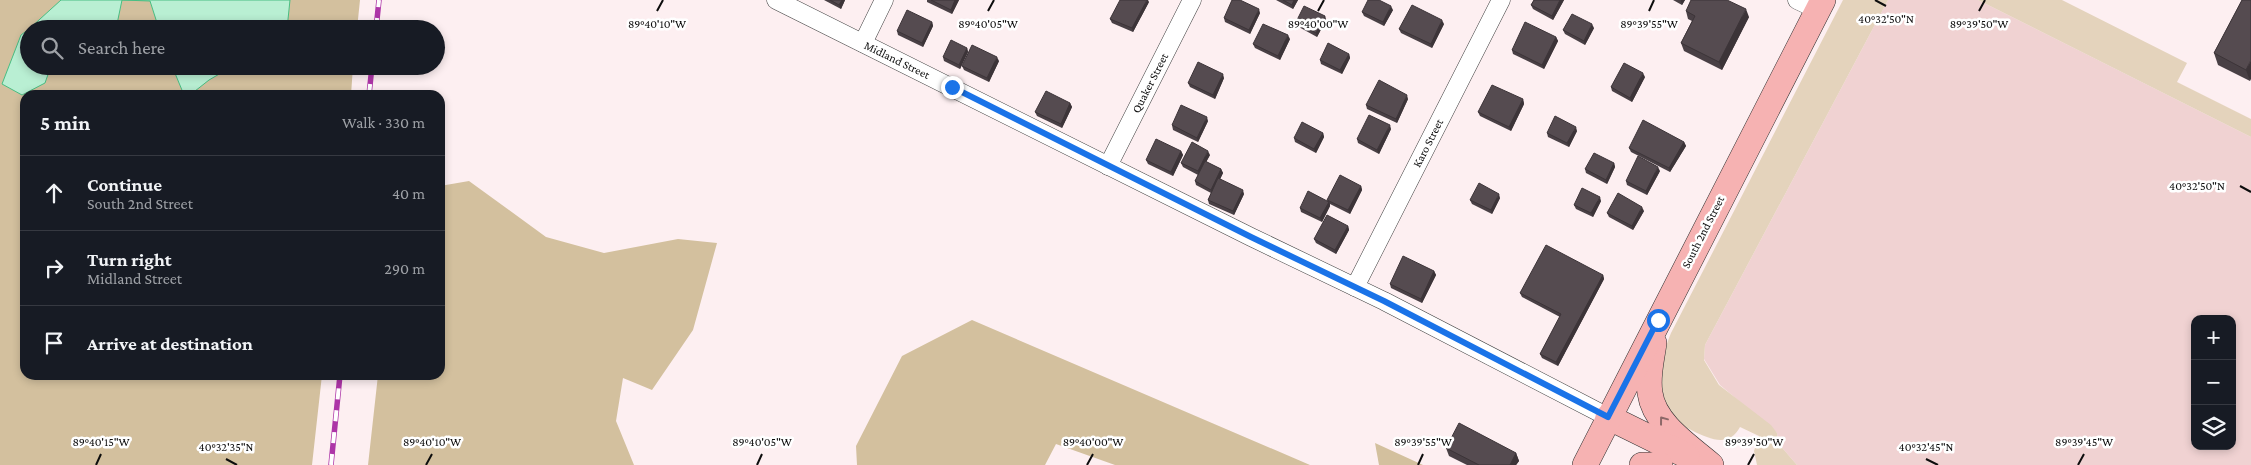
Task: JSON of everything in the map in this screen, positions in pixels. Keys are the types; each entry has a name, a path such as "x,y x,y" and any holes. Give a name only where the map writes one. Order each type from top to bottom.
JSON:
{"main road":[{"name":"South 2nd Street","path":"1584,465 1658,320 1813,3"},
{"path":"1658,320 1649,373 1650,394 1655,410 1666,425 1711,465"},
{"path":"1608,417 1705,465"},
{"path":"1642,465 1660,465"}],"street":[{"name":"Midland Street","path":"776,0 1355,287 1608,417"},
{"path":"862,43 884,0"},
{"name":"Quaker Street","path":"1108,166 1192,0"},
{"name":"Karo Street","path":"1355,287 1501,0"}],"shaded area":[{"path":"0,0 360,0 358,20 20,20 20,75 352,75 351,90 20,90 20,380 321,380 312,465 0,465"},
{"path":"61,0 122,0 118,20 39,20"},
{"path":"122,0 290,0 288,20 156,20 150,1"},
{"path":"1843,0 1888,0 1705,345 1704,360 1719,385 1771,425 1777,433 1778,443 1797,465 1757,465 1754,451 1759,436 1740,427 1736,434 1730,438 1725,440 1712,439 1693,431 1672,416 1661,394 1662,363 1671,333"},
{"path":"1888,0 1978,0 2251,137 2251,465 1797,465 1778,443 1777,433 1720,385 1704,359 1705,345"},
{"path":"1978,0 2062,0 2187,63 2177,82 2251,119 2251,137"},
{"path":"20,38 20,75 48,75 45,83 32,90 20,90 20,94 2,84"},
{"path":"176,75 218,75 196,90 182,90"},
{"path":"469,181 546,237 604,253 678,239 717,243 693,330 652,390 623,378 616,421 634,465 368,465 377,380 445,380 445,185"},
{"path":"972,320 1310,465 1115,465 1056,444 1045,465 857,465 856,446 902,356"},
{"path":"1375,443 1423,465 1379,465"}],"building":[{"path":"830,0 842,0 839,5"},
{"path":"931,0 955,0 951,10"},
{"path":"1120,0 1147,0 1132,28 1110,19"},
{"path":"1232,0 1240,0 1259,9 1249,30 1224,18"},
{"path":"1283,0 1294,0 1292,5"},
{"path":"1368,0 1379,0 1391,6 1383,22 1362,12"},
{"path":"1534,0 1560,0 1552,16 1531,5"},
{"path":"1691,0 1727,0 1746,9 1719,62 1681,43 1695,16 1686,11"},
{"path":"2242,0 2251,0 2251,60 2246,70 2214,53"},
{"path":"1412,5 1442,20 1431,44 1399,29"},
{"path":"1304,6 1325,16 1316,33 1296,22"},
{"path":"907,10 932,22 922,43 897,31"},
{"path":"1572,14 1592,24 1584,41 1563,30"},
{"path":"1525,22 1556,37 1542,65 1512,50"},
{"path":"1263,24 1288,35 1278,56 1253,44"},
{"path":"951,40 967,48 959,65 943,57"},
{"path":"1328,43 1349,54 1340,70 1320,60"},
{"path":"972,45 997,57 987,78 962,66"},
{"path":"1198,62 1223,74 1213,95 1188,83"},
{"path":"1624,63 1643,73 1630,98 1611,87"},
{"path":"1379,80 1407,95 1396,119 1366,105"},
{"path":"1492,85 1523,99 1509,127 1478,112"},
{"path":"1046,91 1070,103 1061,124 1035,112"},
{"path":"1181,105 1207,117 1197,138 1172,125"},
{"path":"1369,115 1390,125 1377,150 1357,139"},
{"path":"1555,116 1576,127 1567,143 1547,133"},
{"path":"1643,120 1684,142 1669,168 1629,148"},
{"path":"1302,122 1323,133 1314,149 1294,138"},
{"path":"1156,139 1181,151 1171,172 1146,160"},
{"path":"1192,142 1208,151 1198,171 1181,163"},
{"path":"1594,153 1614,163 1606,180 1585,169"},
{"path":"1638,156 1658,167 1646,191 1626,181"},
{"path":"1205,161 1221,169 1211,190 1195,181"},
{"path":"1340,175 1361,186 1348,210 1327,200"},
{"path":"1218,178 1243,190 1233,211 1208,200"},
{"path":"1479,183 1499,194 1491,210 1470,200"},
{"path":"1582,188 1600,197 1591,213 1574,205"},
{"path":"1308,191 1329,202 1320,218 1300,208"},
{"path":"1618,193 1642,207 1632,226 1607,213"},
{"path":"1327,215 1348,226 1335,250 1314,239"},
{"path":"1546,245 1603,275 1556,362 1540,354 1561,314 1520,293"},
{"path":"1403,256 1434,271 1421,299 1390,284"},
{"path":"1459,423 1516,453 1510,465 1479,465 1446,448"}],"railway":[{"path":"377,20 379,0"},
{"path":"370,90 371,75"},
{"path":"331,465 340,380"}],"route":[{"path":"952,87 1251,237 1384,301 1608,417 1658,320"}]}
